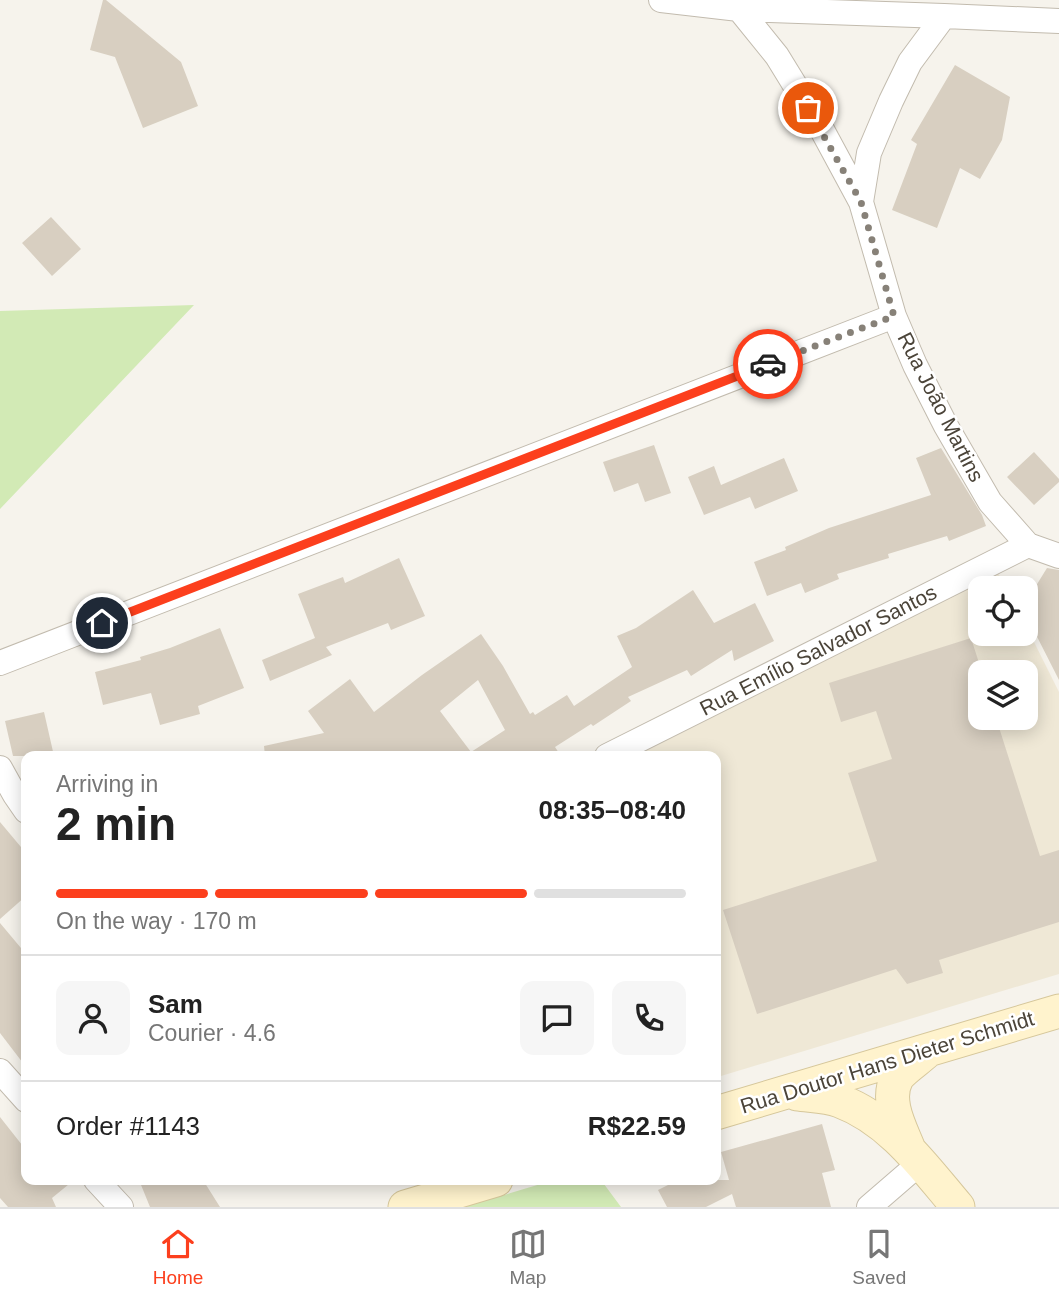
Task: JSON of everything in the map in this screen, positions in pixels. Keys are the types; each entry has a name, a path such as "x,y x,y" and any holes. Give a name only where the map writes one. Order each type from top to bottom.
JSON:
{"street":[{"path":"661,0 739,9 1059,21"},
{"name":"Rua João Martins","path":"739,9 777,56 820,126 861,202 894,316 915,365 946,426 990,502 1028,545 1059,556"},
{"path":"861,202 869,153 891,101 910,62 944,16"},
{"path":"0,663 894,316"},
{"name":"Rua Emílio Salvador Santos","path":"617,751 1028,545"},
{"path":"0,768 21,804"},
{"name":"Rua Doutor Hans Dieter Schmidt","path":"721,1112 1059,1011"},
{"path":"914,1156 894,1112 893,1094 897,1077 929,1049"},
{"path":"0,1071 21,1094"},
{"path":"787,1092 838,1100 869,1115 914,1156 958,1207"},
{"path":"869,1207 914,1156"},
{"path":"101,1185 121,1207"},
{"path":"405,1207 479,1185"}],"shaded area":[{"path":"997,571 1000,576 987,576"},
{"path":"968,585 968,646 1036,646 1059,692 1059,974 721,1076 721,751 627,751"}],"green space":[{"path":"194,305 0,509 0,311"},
{"path":"537,1185 605,1185 621,1207 464,1207"}],"building":[{"path":"103,0 181,62 198,106 143,128 115,57 90,50"},
{"path":"955,65 1010,97 1002,140 980,179 960,168 937,228 892,210 917,144 911,140"},
{"path":"51,217 81,249 52,276 22,243"},
{"path":"654,445 671,493 645,502 638,483 614,492 603,462"},
{"path":"941,448 986,526 949,541 947,536 888,554 889,558 837,574 839,579 805,593 801,583 767,596 754,562 786,550 785,547 829,528 931,495 916,458"},
{"path":"1034,452 1059,482 1034,505 1007,477"},
{"path":"784,458 798,491 755,509 750,497 704,515 688,477 714,466 721,485"},
{"path":"399,558 425,616 391,630 388,623 326,647 332,655 270,681 262,660 315,638 298,594 343,577 345,583"},
{"path":"1047,568 1059,570 1059,680 1038,639 1038,583"},
{"path":"693,590 714,623 755,603 774,641 734,661 732,650 691,676 687,670 628,697 631,701 555,747 558,751 473,751 505,730 478,680 440,711 470,751 264,751 264,746 324,733 308,711 350,679 374,712 481,634 530,714 533,712 535,715 567,695 574,706 632,667 617,636 636,628"},
{"path":"220,628 244,688 198,706 200,714 160,725 151,693 103,705 95,672 141,660 140,657"},
{"path":"968,639 968,646 974,646 978,660 968,660 968,730 1000,730 1040,856 1059,850 1059,922 939,960 943,973 907,984 896,969 757,1014 723,910 877,861 848,773 892,759 876,711 841,722 829,683"},
{"path":"44,712 53,751 21,751 21,756 13,756 5,721"},
{"path":"0,822 21,847 21,900 0,919"},
{"path":"0,923 21,948 21,1060 0,1033"},
{"path":"0,1117 21,1144 21,1185 68,1185 52,1198 56,1207 8,1207 0,1198"},
{"path":"822,1124 835,1170 822,1173 831,1207 736,1207 732,1194 706,1207 667,1207 658,1190 668,1185 721,1185 721,1180 729,1180 721,1152"},
{"path":"141,1185 206,1185 220,1207 150,1207"}],"way so far":[{"path":"768,364 894,316 861,202 808,108"}],"route":[{"path":"102,623 768,364"}]}
